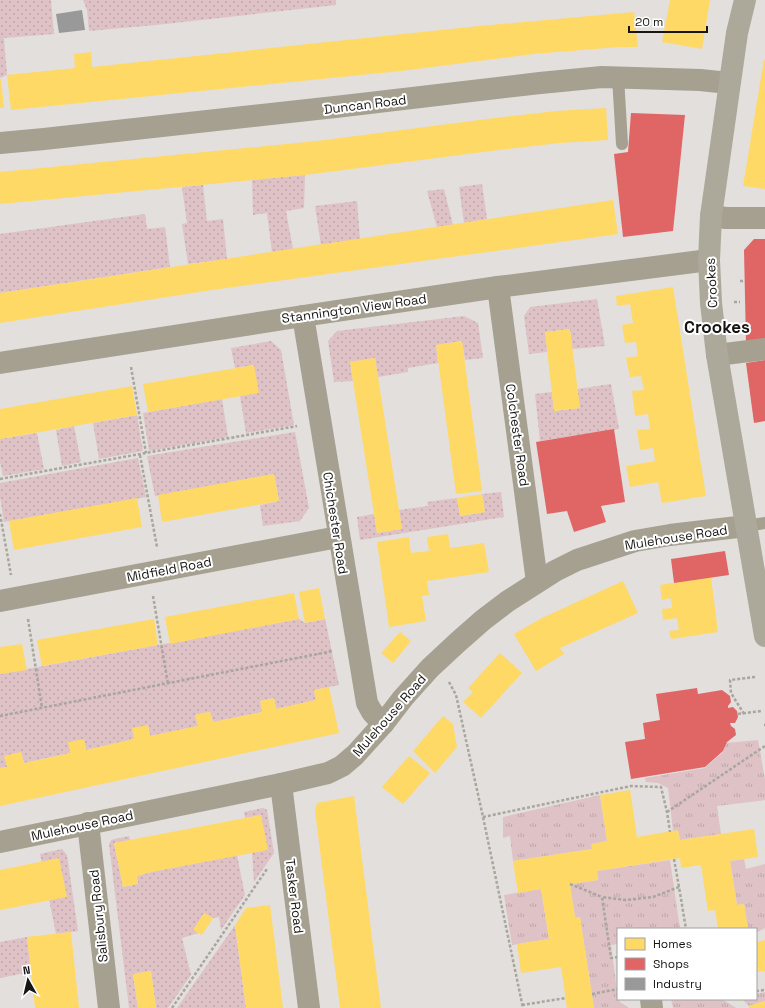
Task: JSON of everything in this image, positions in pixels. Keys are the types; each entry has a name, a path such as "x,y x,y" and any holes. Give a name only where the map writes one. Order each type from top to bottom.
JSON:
{"street":[{"name":"Crookes","path":"745,0 737,33 729,83 711,216 709,260 711,303 717,355 756,525 765,636"},
{"name":"Duncan Road","path":"0,143 337,107 540,82 618,77 700,80 729,83"},
{"path":"711,216 726,218 765,218"},
{"name":"Stannington View Road","path":"0,363 498,287 709,260"},
{"name":"Colchester Road","path":"498,287 537,582"},
{"name":"Chichester Road","path":"302,316 356,646 367,703 372,712 383,724"},
{"path":"717,355 765,349"},
{"name":"Mulehouse Road","path":"0,842 328,773 342,766 355,755 383,724 403,698 438,660 483,620 537,582 577,560 635,541 670,535 756,525"},
{"name":"Midfield Road","path":"13,598 338,537"},
{"name":"Tasker Road","path":"281,784 310,1008"},
{"name":"Salisbury Road","path":"88,823 109,1008"}],"lane":[{"path":"618,77 622,144"}],"path":[{"path":"740,281 745,281"},
{"path":"127,343 146,454"},
{"path":"0,479 320,422"},
{"path":"140,455 168,684"},
{"path":"0,514 13,598 42,708"},
{"path":"0,716 356,646"},
{"path":"438,660 456,695 484,817 523,1006 566,998"},
{"path":"744,714 732,693 730,680 754,677"},
{"path":"738,714 761,711"},
{"path":"667,812 765,746"},
{"path":"484,817 630,786 661,787 670,832"},
{"path":"172,1008 276,856 290,854"},
{"path":"674,859 686,928"},
{"path":"570,884 602,897 626,900 653,897 679,887"},
{"path":"602,897 611,958 617,957"},
{"path":"592,994 617,990"}],"green space":[{"path":"0,0 51,0 54,34 4,38 7,75 0,78"},
{"path":"83,0 336,0 336,5 89,31 87,10"},
{"path":"305,175 304,208 286,211 293,249 272,252 267,213 253,215 252,180"},
{"path":"482,184 487,219 464,223 459,187"},
{"path":"203,185 207,221 223,219 227,259 188,264 182,224 187,223 182,187"},
{"path":"444,189 453,225 437,227 427,191"},
{"path":"357,201 360,239 321,245 315,206"},
{"path":"145,214 147,229 165,227 170,267 0,293 0,234"},
{"path":"597,299 605,346 572,349 570,329 545,332 547,352 529,354 524,316 530,307"},
{"path":"464,316 478,323 483,358 465,360 462,341 436,345 438,363 408,368 408,372 378,377 375,358 350,362 353,381 334,382 328,341 337,331"},
{"path":"271,341 281,350 294,425 246,433 240,396 254,365 235,368 231,348"},
{"path":"611,384 619,429 540,441 535,394 552,392 554,411 579,408 577,389"},
{"path":"222,399 228,437 149,451 143,413"},
{"path":"137,415 143,451 99,459 93,423"},
{"path":"74,426 81,462 62,466 56,430"},
{"path":"295,432 309,508 300,521 263,526 260,505 279,501 274,474 155,496 147,456"},
{"path":"37,433 44,469 3,476 0,462 0,439"},
{"path":"138,458 146,497 4,522 0,497 0,483"},
{"path":"501,492 504,517 360,540 357,517 374,514 377,533 402,529 399,510 428,506 427,502 457,498 460,516 485,512 482,494"},
{"path":"299,619 305,623 325,619 339,685 314,690 316,700 276,709 274,698 260,701 262,712 213,722 210,712 195,715 198,726 150,736 148,725 134,739 86,750 84,739 70,753 24,763 21,752 5,756 7,767 0,768 0,674"},
{"path":"758,740 765,780 765,800 717,806 721,834 680,840 678,831 673,831 668,788 658,783 646,782 645,778 705,768 723,752 726,743"},
{"path":"600,795 607,841 592,844 592,849 513,861 510,836 503,838 503,817"},
{"path":"263,808 267,810 274,853 254,882 252,852 267,849 261,815 245,818 244,812"},
{"path":"129,836 130,840 114,843 123,887 138,884 137,876 151,872 237,855 245,895 221,930 219,917 213,918 204,913 194,930 199,933 182,938 191,975 168,1008 156,1008 151,971 133,974 138,1008 129,1008 109,844 111,840"},
{"path":"62,849 67,855 78,931 56,934 40,854"},
{"path":"744,859 746,869 765,864 765,928 757,932 757,928 748,928 744,904 737,905 730,861"},
{"path":"670,860 680,928 617,928 617,944 611,945 617,1000 629,1008 594,1008 580,917 575,917 570,884 598,880 597,871"},
{"path":"541,889 549,939 512,945 504,895"},
{"path":"235,925 246,1008 177,1008"},
{"path":"27,937 31,972 0,978 0,942"},
{"path":"765,992 765,1001 749,1006 743,1000 757,1000 757,994"},
{"path":"671,1000 724,1000 736,1008 673,1008"}],"building: Homes":[{"path":"670,0 710,0 702,49 662,42"},
{"path":"634,12 638,47 619,47 534,54 401,71 11,110 7,75 75,68 74,54 91,52 92,67 479,26"},
{"path":"764,59 765,60 765,189 743,186"},
{"path":"1,79 4,108 0,108"},
{"path":"606,108 608,140 559,143 305,175 0,204 0,172 317,141 556,111"},
{"path":"613,200 618,234 212,290 0,323 0,293"},
{"path":"673,287 706,496 662,503 658,482 630,487 626,466 655,461 653,448 640,450 637,430 650,429 648,414 635,416 632,391 644,390 641,376 630,377 626,358 638,356 636,342 625,343 622,325 633,323 630,304 617,306 616,296"},
{"path":"570,329 580,408 554,411 545,332"},
{"path":"462,341 482,491 456,494 436,345"},
{"path":"375,358 402,529 377,533 350,362"},
{"path":"254,365 259,393 148,412 143,384"},
{"path":"132,386 137,415 0,439 0,409"},
{"path":"274,474 279,501 162,522 158,495"},
{"path":"482,494 485,512 460,516 457,498"},
{"path":"137,498 142,527 14,550 9,521"},
{"path":"448,534 450,548 484,543 489,572 427,581 429,595 422,596 426,621 389,627 377,542 409,537 411,553 429,551 427,537"},
{"path":"711,577 718,632 671,639 669,631 679,630 677,618 663,620 662,609 672,608 671,598 662,600 660,585"},
{"path":"623,581 638,613 560,648 564,654 536,671 514,634 542,618"},
{"path":"319,588 325,619 305,623 299,592"},
{"path":"294,593 299,619 170,644 165,617"},
{"path":"154,619 158,645 42,666 37,640"},
{"path":"400,632 411,641 393,663 381,653"},
{"path":"22,644 27,670 0,674 0,647"},
{"path":"500,653 522,673 481,718 463,702 473,692 468,688"},
{"path":"329,687 339,733 0,806 0,768 7,767 4,756 21,752 24,763 30,762 70,753 68,742 84,739 86,750 134,739 132,728 148,725 150,736 198,726 195,715 202,713 210,712 213,722 262,712 260,701 274,698 276,709 316,700 314,690"},
{"path":"443,716 453,724 457,747 435,773 413,751"},
{"path":"409,756 430,773 403,804 382,787"},
{"path":"630,790 637,837 678,830 680,840 754,829 758,857 730,861 737,905 744,904 748,928 718,928 715,910 708,911 701,865 681,868 680,858 597,871 598,880 570,884 575,917 580,917 594,1008 567,1008 561,967 521,973 517,944 549,939 541,889 518,893 513,861 592,849 591,844 607,841 600,795"},
{"path":"354,796 381,1008 340,1008 315,811 317,803"},
{"path":"261,815 268,850 151,872 137,876 138,884 123,887 114,843"},
{"path":"59,858 67,897 0,910 0,870"},
{"path":"270,905 283,1008 246,1008 235,925 246,908"},
{"path":"204,913 213,918 202,935 193,930"},
{"path":"71,932 79,1008 35,1008 27,937"},
{"path":"765,940 765,971 757,972 757,942"},
{"path":"151,971 156,1008 138,1008 133,974"},
{"path":"765,1001 765,1008 749,1008 749,1006"}],"building: Shops":[{"path":"631,113 685,115 673,231 623,237 614,154 628,152"},
{"path":"754,239 765,239 765,340 746,343 744,250"},
{"path":"765,360 765,421 754,423 746,363"},
{"path":"614,429 625,502 601,506 606,522 574,532 567,511 547,514 536,442"},
{"path":"725,551 729,575 674,583 671,559"},
{"path":"697,688 698,694 722,690 730,696 731,702 728,708 733,707 737,711 738,717 735,723 730,723 735,729 736,735 727,742 723,751 705,767 631,779 625,742 645,739 643,723 660,720 656,694"}],"building: Industry":[{"path":"82,10 85,30 59,33 56,14"}],"district":[{"name":"Crookes","path":"717,327"}]}
